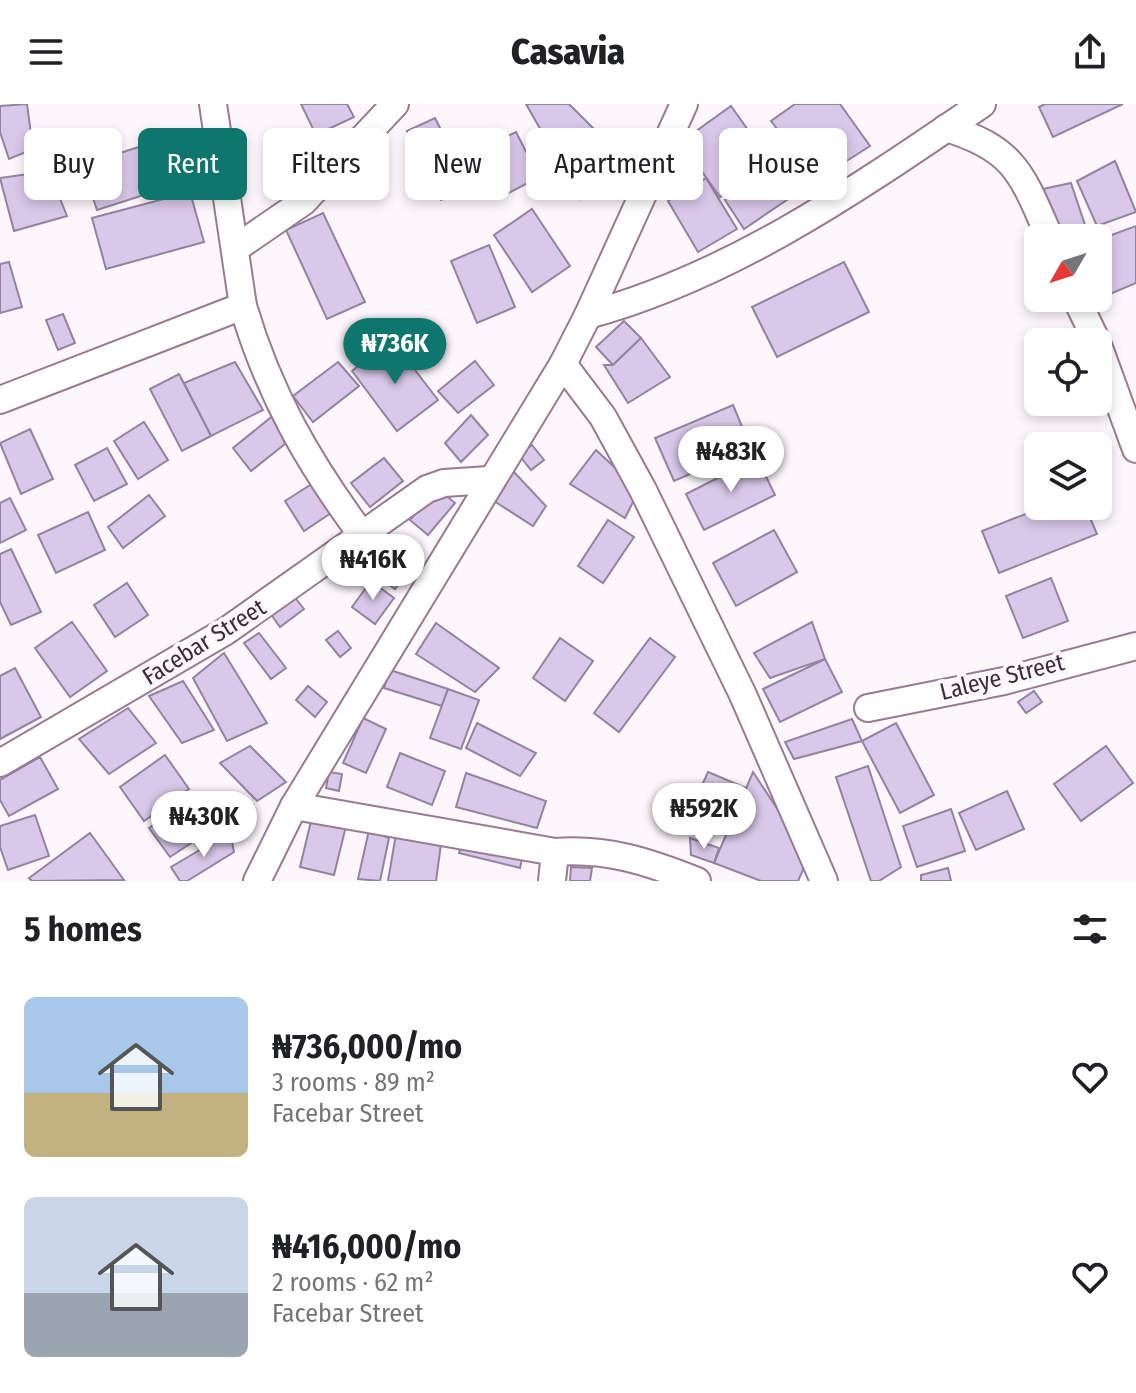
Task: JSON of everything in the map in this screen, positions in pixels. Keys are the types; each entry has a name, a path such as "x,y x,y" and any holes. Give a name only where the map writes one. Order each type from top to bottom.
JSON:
{"street":[{"path":"213,104 243,306 289,428 362,535"},
{"path":"236,248 303,202 395,104"},
{"path":"257,881 294,806 489,480 563,364 684,104"},
{"path":"588,315 629,305 809,220 982,104"},
{"path":"946,128 980,138 1009,158 1043,224"},
{"path":"0,400 243,306"},
{"path":"563,364 603,417 643,490 743,695 824,881"},
{"path":"1112,384 1136,449"},
{"name":"Facebar Street","path":"0,763 226,631 436,485 489,480"},
{"name":"Laleye Street","path":"868,708 1004,681 1077,659 1136,646"},
{"path":"294,806 555,852 587,849 636,857 697,881"},
{"path":"552,881 555,852"}],"building":[{"path":"27,104 30,128 24,128 24,153 9,159 0,132 0,106"},
{"path":"301,104 347,104 354,117 331,128 313,128"},
{"path":"526,104 569,104 593,128 540,128"},
{"path":"795,104 840,104 870,146 847,161 847,128 776,128 771,121"},
{"path":"1045,104 1123,104 1053,137 1039,107"},
{"path":"731,106 747,128 719,128 719,196 703,173 703,128 700,128"},
{"path":"435,118 440,128 413,128"},
{"path":"516,132 526,152 526,184 510,192 510,135"},
{"path":"138,147 138,197 97,210 94,200 122,200 122,152"},
{"path":"1115,161 1136,212 1096,224 1077,181"},
{"path":"24,175 24,200 61,200 67,216 14,231 0,178"},
{"path":"706,178 737,229 698,252 668,201 703,200 703,180"},
{"path":"1071,183 1085,224 1057,224 1043,189"},
{"path":"160,200 192,200 204,242 106,269 92,218"},
{"path":"725,200 787,200 744,229"},
{"path":"532,209 570,266 532,292 494,235"},
{"path":"323,213 365,302 327,319 286,230"},
{"path":"1136,226 1136,283 1112,293 1112,235"},
{"path":"489,245 515,307 477,323 451,261"},
{"path":"9,262 22,307 0,313 0,264"},
{"path":"844,262 869,312 777,357 752,307"},
{"path":"63,314 75,343 58,350 46,320"},
{"path":"624,321 641,338 613,365 596,347"},
{"path":"641,338 670,377 628,403 604,365 613,365"},
{"path":"392,340 438,400 397,431 352,371"},
{"path":"475,361 494,385 458,413 438,391"},
{"path":"235,362 263,410 211,436 184,383"},
{"path":"338,362 359,386 313,422 293,396"},
{"path":"179,374 211,436 182,451 150,389"},
{"path":"733,405 751,448 674,481 655,438"},
{"path":"275,414 285,444 251,471 233,448"},
{"path":"471,415 488,435 461,462 445,443"},
{"path":"144,422 168,460 138,479 114,441"},
{"path":"30,429 53,479 21,494 0,443"},
{"path":"532,445 544,460 531,470 519,455"},
{"path":"107,448 127,484 94,501 75,465"},
{"path":"596,450 639,490 625,518 570,484"},
{"path":"384,458 403,481 370,507 351,483"},
{"path":"757,458 775,495 704,530 686,494"},
{"path":"513,471 546,506 533,526 494,501"},
{"path":"318,480 337,509 304,531 285,501"},
{"path":"437,488 455,503 428,535 410,520"},
{"path":"149,495 165,516 123,548 108,527"},
{"path":"10,498 26,530 0,543 0,503"},
{"path":"88,512 105,550 56,573 38,535"},
{"path":"1024,515 1024,520 1091,520 1097,534 999,573 982,531"},
{"path":"608,520 634,537 603,583 578,566"},
{"path":"774,530 797,572 736,606 713,563"},
{"path":"11,549 41,612 11,625 0,602 0,554"},
{"path":"375,551 406,574 395,589 364,567"},
{"path":"1051,578 1068,621 1023,638 1006,596"},
{"path":"371,581 394,598 375,624 352,607"},
{"path":"127,583 148,615 115,637 94,605"},
{"path":"293,595 304,609 280,627 270,613"},
{"path":"72,622 107,671 70,697 35,648"},
{"path":"812,622 825,659 770,678 754,653"},
{"path":"436,623 499,668 475,692 416,654"},
{"path":"338,631 351,648 340,657 326,640"},
{"path":"259,633 286,668 271,679 244,643"},
{"path":"560,638 593,661 565,701 533,678"},
{"path":"650,638 675,657 619,732 594,713"},
{"path":"224,653 267,723 227,741 193,678"},
{"path":"825,659 842,692 780,722 763,689"},
{"path":"15,668 41,717 0,739 0,676"},
{"path":"390,670 448,689 442,706 384,688"},
{"path":"183,681 214,730 182,743 149,696"},
{"path":"308,686 327,702 315,717 296,700"},
{"path":"448,689 479,700 461,749 430,738"},
{"path":"1034,691 1042,702 1026,713 1018,702"},
{"path":"128,708 156,743 109,774 79,739"},
{"path":"363,718 386,729 366,773 343,763"},
{"path":"852,719 862,741 794,759 785,742"},
{"path":"477,723 536,753 520,776 466,748"},
{"path":"896,723 934,795 900,813 862,741"},
{"path":"250,746 286,782 257,801 220,763"},
{"path":"1106,746 1133,783 1081,821 1054,784"},
{"path":"400,753 445,771 432,805 387,787"},
{"path":"165,755 189,789 144,821 120,787"},
{"path":"40,757 58,789 9,816 0,800 0,780"},
{"path":"868,766 901,867 879,881 871,881 836,777"},
{"path":"329,772 342,774 339,791 326,788"},
{"path":"708,772 746,788 737,811 698,794"},
{"path":"753,772 809,857 798,881 761,881 714,863"},
{"path":"466,773 546,801 537,828 456,807"},
{"path":"1007,791 1024,829 976,850 959,813"},
{"path":"200,792 220,824 170,857 149,828"},
{"path":"951,809 965,851 917,867 903,826"},
{"path":"35,815 49,856 8,870 0,847 0,826"},
{"path":"312,817 346,826 334,875 300,867"},
{"path":"369,830 389,838 380,881 358,879"},
{"path":"230,832 234,852 187,881 180,881 171,867"},
{"path":"90,833 124,880 32,881 29,878"},
{"path":"396,834 441,844 436,881 388,881"},
{"path":"690,838 719,848 714,863 691,855"},
{"path":"462,839 523,854 520,868 459,853"},
{"path":"571,867 592,868 590,881 570,881"},
{"path":"948,868 951,881 921,881 921,875"}]}
